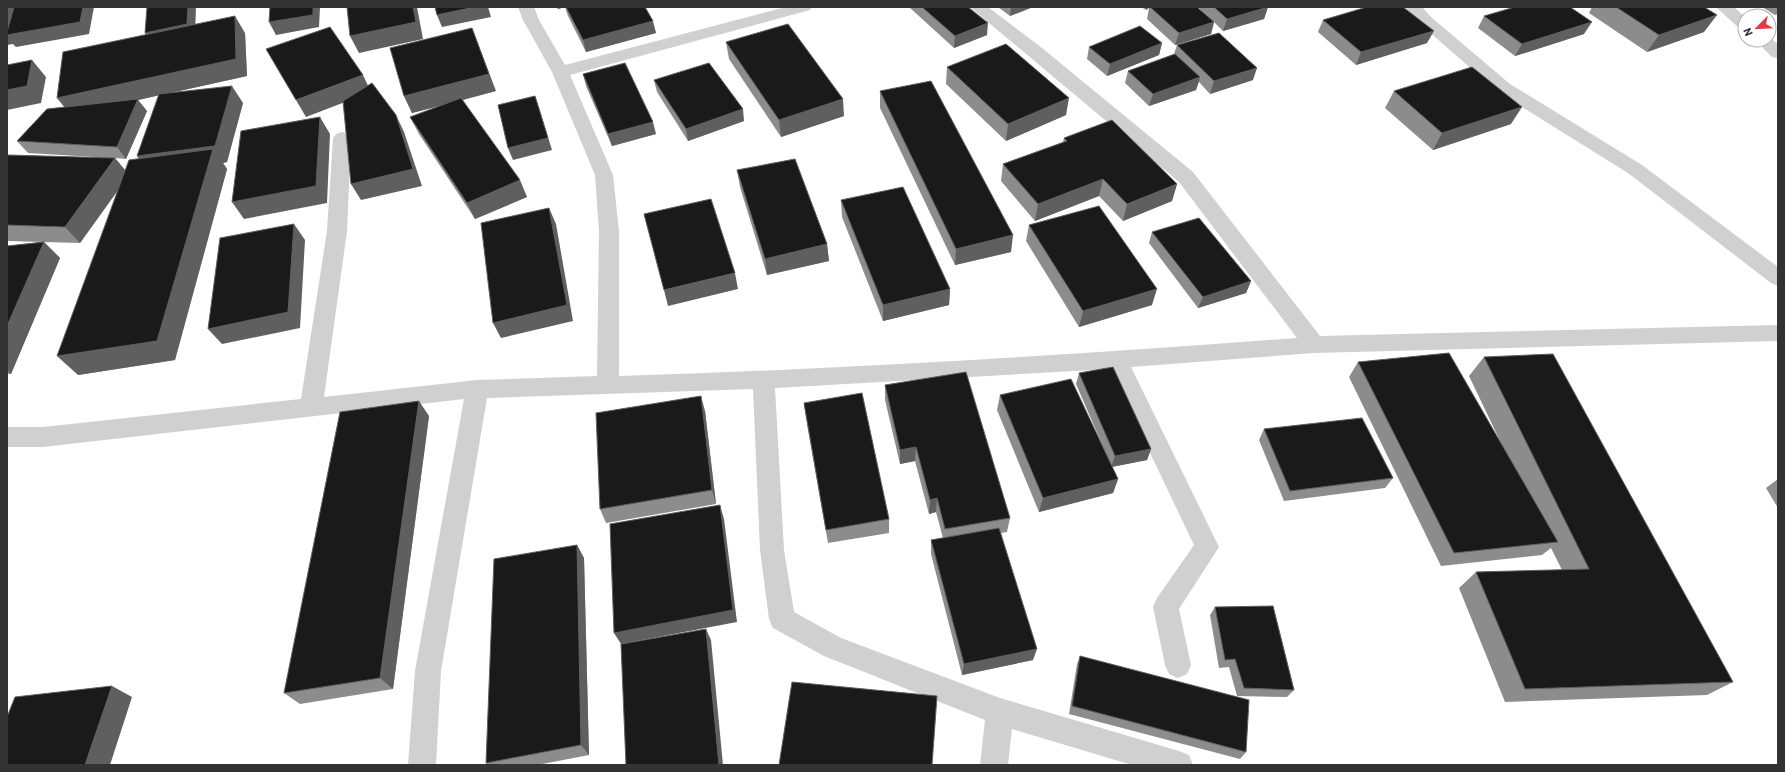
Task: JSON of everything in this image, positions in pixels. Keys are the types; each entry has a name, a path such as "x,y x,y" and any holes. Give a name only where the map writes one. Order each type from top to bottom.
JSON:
{"street":[{"path":"526,7 531,20 560,72 604,175 609,231 608,386"},
{"path":"560,72 804,7"},
{"path":"978,7 1036,52 1186,177 1314,345"},
{"path":"1413,7 1425,20 1504,88 1635,169 1778,278"},
{"path":"1724,7 1737,18"},
{"path":"311,407 336,231 342,138"},
{"path":"7,436 43,437 477,389 764,380 1118,360 1314,345 1778,333"},
{"path":"1118,360 1207,547 1166,607 1178,666"},
{"path":"764,380 772,550 782,619 834,647 1000,712 1179,765"},
{"path":"422,765 428,672 477,389"},
{"path":"994,765 1000,712"}],"building":[{"path":"14,7 83,7 80,22 7,35"},
{"path":"147,7 188,7 187,24 145,33"},
{"path":"270,7 313,7 313,15 269,22"},
{"path":"347,7 413,7 416,22 350,36"},
{"path":"435,7 475,7 437,15"},
{"path":"566,7 645,7 653,21 583,40"},
{"path":"922,7 968,7 988,23 955,36"},
{"path":"1150,7 1197,7 1214,22 1179,33"},
{"path":"1214,7 1268,7 1227,19"},
{"path":"1367,7 1403,7 1434,31 1361,52 1323,20"},
{"path":"1515,7 1570,7 1592,22 1522,44 1484,16"},
{"path":"1616,7 1704,7 1717,15 1659,35"},
{"path":"235,16 236,59 57,98 63,52"},
{"path":"788,24 843,99 779,120 726,42"},
{"path":"1140,26 1162,43 1110,64 1089,47"},
{"path":"330,27 363,75 296,100 266,49"},
{"path":"472,28 489,74 404,96 390,48"},
{"path":"1219,33 1257,68 1214,81 1177,45"},
{"path":"1006,44 1069,98 1008,124 947,67"},
{"path":"1175,54 1200,77 1153,94 1128,71"},
{"path":"32,60 27,86 7,90 7,65"},
{"path":"625,63 653,122 608,134 583,74"},
{"path":"709,63 743,109 686,129 654,80"},
{"path":"1472,67 1522,107 1442,133 1394,91"},
{"path":"931,81 1013,235 956,249 880,91"},
{"path":"372,83 396,115 413,169 351,184 343,101"},
{"path":"232,86 215,146 137,156 159,94"},
{"path":"535,96 548,138 508,148 498,105"},
{"path":"461,98 520,180 467,203 410,117"},
{"path":"138,99 117,147 17,141 47,109"},
{"path":"320,117 316,186 232,202 241,131"},
{"path":"1112,120 1177,184 1127,204 1103,179 1038,204 1003,164 1067,141 1064,138"},
{"path":"213,149 157,341 57,356 129,160"},
{"path":"7,155 115,158 65,227 7,225"},
{"path":"795,159 827,244 765,259 737,170"},
{"path":"903,187 950,289 883,305 841,200"},
{"path":"711,199 735,273 664,290 644,214"},
{"path":"1099,206 1157,289 1083,311 1029,225"},
{"path":"549,208 567,305 493,323 481,223"},
{"path":"1199,218 1251,281 1203,297 1152,232"},
{"path":"294,224 288,312 208,329 220,238"},
{"path":"44,242 7,326 7,246"},
{"path":"1449,353 1558,542 1454,553 1358,362"},
{"path":"1553,354 1733,682 1525,689 1476,572 1589,569 1484,357"},
{"path":"1113,367 1151,449 1115,456 1079,373"},
{"path":"966,372 1010,518 945,529 937,498 930,500 916,447 900,450 885,385"},
{"path":"1071,379 1118,479 1043,498 1000,395"},
{"path":"862,393 889,519 826,530 804,403"},
{"path":"701,396 712,490 600,509 596,413"},
{"path":"419,401 380,678 284,693 340,412"},
{"path":"1362,418 1393,478 1290,491 1264,429"},
{"path":"720,505 733,610 614,633 610,524"},
{"path":"999,528 1037,649 964,664 931,540"},
{"path":"577,545 581,745 486,763 494,559"},
{"path":"1273,606 1294,690 1244,688 1235,659 1225,660 1215,607"},
{"path":"706,629 719,765 626,765 621,644"},
{"path":"1080,656 1249,700 1246,752 1072,706"},
{"path":"792,682 937,696 932,765 779,765"},
{"path":"112,686 85,765 7,765 7,717 15,697"}]}
